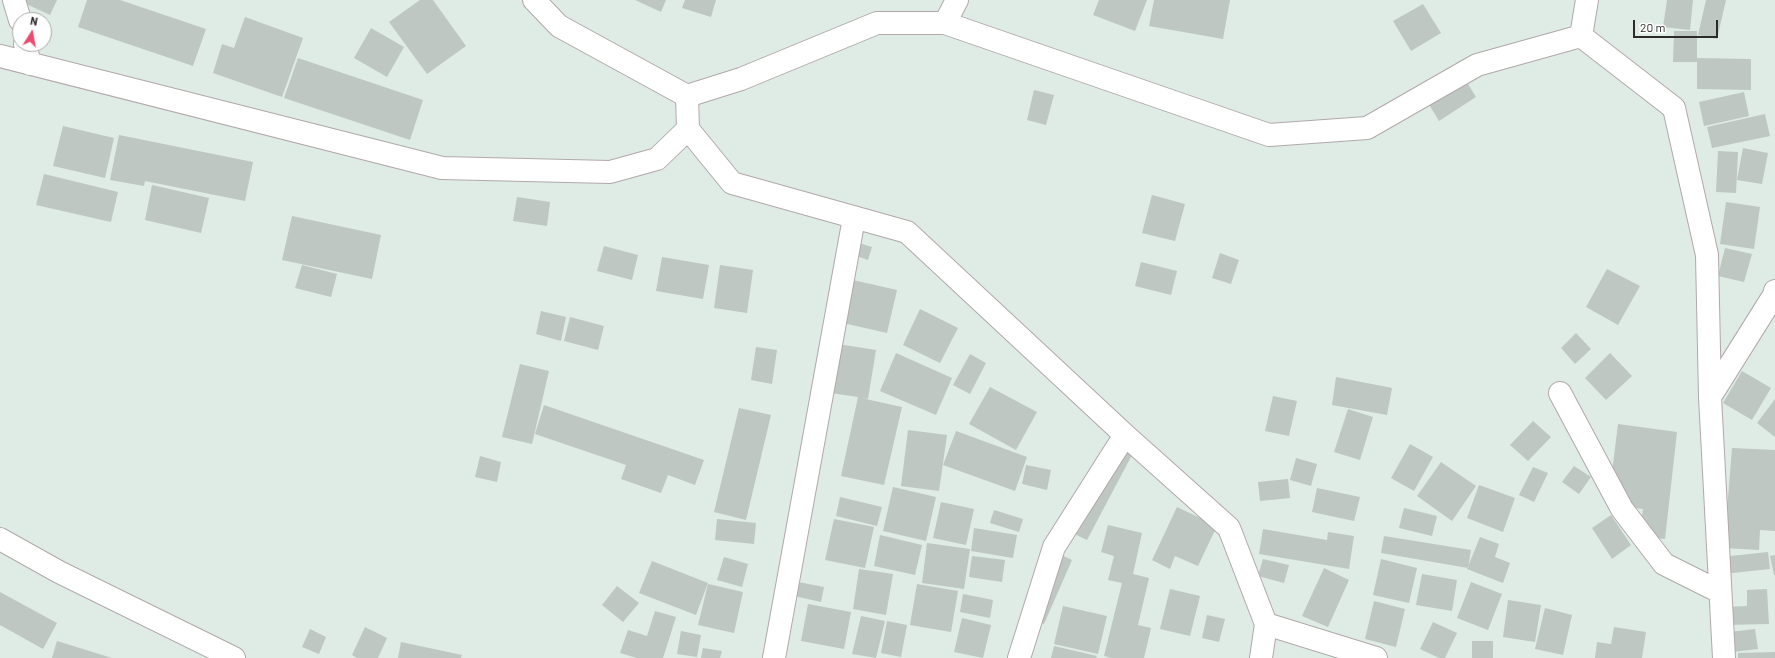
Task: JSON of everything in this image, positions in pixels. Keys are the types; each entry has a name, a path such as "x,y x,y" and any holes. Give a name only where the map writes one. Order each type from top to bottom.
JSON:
{"street":[{"path":"14,0 18,12"},
{"path":"534,0 559,26 687,96 741,80 877,23 946,23 1269,135 1367,128 1477,65 1581,36"},
{"path":"946,23 957,0"},
{"path":"1581,36 1587,0"},
{"path":"1581,36 1674,108 1708,255 1710,397 1724,658"},
{"path":"0,56 28,54 442,168 610,172 657,159 688,129"},
{"path":"687,96 688,129 732,183 907,232 1125,435 1229,528 1266,624 1261,658"},
{"path":"774,658 854,218"},
{"path":"1710,397 1774,295 1775,291"},
{"path":"1560,393 1622,509 1664,564 1720,592"},
{"path":"1020,658 1054,547 1125,435"},
{"path":"0,539 60,572 234,658"},
{"path":"1266,624 1376,658"}],"building":[{"path":"26,0 57,0 51,12 44,12 24,3"},
{"path":"87,0 120,0 206,29 193,66 78,27"},
{"path":"420,0 433,0 466,46 427,74 389,22"},
{"path":"635,0 666,0 661,12"},
{"path":"685,0 716,0 711,17 682,8"},
{"path":"1099,0 1147,0 1135,31 1093,15"},
{"path":"1154,0 1230,0 1223,39 1149,26"},
{"path":"1667,0 1693,0 1690,30 1663,27"},
{"path":"1706,0 1726,0 1717,39 1698,35"},
{"path":"1423,4 1441,33 1411,51 1393,21"},
{"path":"245,17 303,38 282,97 213,73 222,44 234,48"},
{"path":"371,28 404,47 387,77 354,58"},
{"path":"1674,31 1697,31 1697,58 1751,59 1751,90 1697,89 1697,62 1673,62"},
{"path":"298,58 423,100 410,140 284,98"},
{"path":"1465,79 1476,97 1439,121 1428,103"},
{"path":"1034,90 1054,95 1046,125 1027,120"},
{"path":"1744,92 1749,116 1704,126 1699,102"},
{"path":"1765,114 1770,136 1712,148 1707,127"},
{"path":"63,126 114,138 105,178 53,166"},
{"path":"119,135 253,162 245,201 145,181 144,186 110,180"},
{"path":"1743,148 1768,153 1762,184 1737,180"},
{"path":"1718,151 1738,152 1736,193 1716,192"},
{"path":"44,174 118,192 111,222 36,205"},
{"path":"152,185 209,198 201,233 145,220"},
{"path":"1152,195 1185,204 1175,241 1142,233"},
{"path":"517,197 550,202 547,226 513,221"},
{"path":"1726,202 1760,207 1754,249 1720,244"},
{"path":"292,216 381,235 372,279 282,260"},
{"path":"852,241 872,247 868,260 848,253"},
{"path":"604,246 638,255 632,280 597,271"},
{"path":"1725,248 1752,254 1744,282 1718,276"},
{"path":"1220,253 1239,260 1231,284 1212,278"},
{"path":"662,257 709,265 703,299 656,291"},
{"path":"1141,262 1177,271 1171,295 1135,286"},
{"path":"302,265 337,274 331,297 295,288"},
{"path":"720,265 753,270 747,313 714,308"},
{"path":"1607,269 1640,286 1618,325 1586,307"},
{"path":"853,280 897,290 887,333 843,323"},
{"path":"920,309 958,328 940,363 903,345"},
{"path":"541,311 566,317 561,341 536,334"},
{"path":"570,317 604,326 598,350 564,341"},
{"path":"1576,333 1591,349 1575,364 1561,348"},
{"path":"825,342 876,350 868,399 861,398 902,407 884,485 841,476 858,397 817,391"},
{"path":"756,347 777,350 772,384 751,380"},
{"path":"896,353 952,378 936,415 880,391"},
{"path":"1610,353 1632,376 1606,400 1585,378"},
{"path":"970,354 986,363 970,394 953,385"},
{"path":"520,364 549,371 532,444 502,437"},
{"path":"1742,371 1771,388 1752,420 1723,403"},
{"path":"1336,377 1392,388 1387,415 1332,405"},
{"path":"990,387 1037,412 1016,450 969,424"},
{"path":"1273,396 1297,401 1289,436 1265,431"},
{"path":"1775,399 1775,437 1757,423"},
{"path":"544,405 704,460 695,485 668,475 661,493 621,479 626,465 535,434"},
{"path":"739,408 771,415 746,520 714,512"},
{"path":"1348,409 1373,417 1360,460 1334,452"},
{"path":"1533,421 1551,437 1528,461 1510,445"},
{"path":"1618,424 1677,432 1665,539 1639,536 1643,509 1608,505"},
{"path":"908,430 947,435 939,491 901,486"},
{"path":"956,431 1027,457 1015,491 943,465"},
{"path":"1110,441 1133,453 1087,540 1064,529"},
{"path":"1410,444 1433,457 1414,491 1391,478"},
{"path":"1732,448 1775,450 1775,531 1760,530 1759,550 1724,548"},
{"path":"480,456 501,462 497,482 475,477"},
{"path":"1296,458 1317,464 1311,486 1290,480"},
{"path":"1441,462 1476,486 1452,521 1417,496"},
{"path":"1026,465 1051,470 1047,490 1022,484"},
{"path":"1574,466 1591,477 1579,494 1562,482"},
{"path":"1533,467 1548,473 1534,502 1519,495"},
{"path":"1288,479 1290,498 1260,501 1258,482"},
{"path":"1479,485 1515,498 1503,532 1467,518"},
{"path":"893,487 936,497 926,541 883,531"},
{"path":"1317,488 1360,497 1354,521 1312,512"},
{"path":"840,497 882,507 877,526 836,516"},
{"path":"941,502 974,509 966,545 933,538"},
{"path":"1177,507 1217,526 1198,566 1175,556 1170,569 1152,560"},
{"path":"1404,508 1437,516 1432,536 1399,528"},
{"path":"994,510 1023,519 1019,532 990,523"},
{"path":"1611,515 1631,545 1612,559 1592,528"},
{"path":"717,519 756,523 754,544 715,540"},
{"path":"834,519 874,527 865,568 825,560"},
{"path":"1108,525 1142,533 1133,574 1149,578 1138,625 1151,628 1144,658 1111,658 1104,656 1122,583 1108,580 1114,556 1101,552"},
{"path":"974,528 1017,535 1013,558 971,551"},
{"path":"1263,529 1327,540 1328,532 1354,536 1349,569 1259,554"},
{"path":"880,535 922,545 915,575 874,566"},
{"path":"1384,536 1471,550 1468,568 1381,553"},
{"path":"1480,537 1499,544 1495,557 1510,563 1503,583 1467,569"},
{"path":"927,543 970,549 964,589 922,583"},
{"path":"1055,552 1072,560 1044,624 1026,616"},
{"path":"1768,552 1770,569 1723,574 1721,557"},
{"path":"1775,555 1775,575 1774,575 1770,556"},
{"path":"972,556 1005,560 1002,582 969,577"},
{"path":"724,557 748,564 742,587 717,580"},
{"path":"1263,559 1289,565 1284,583 1258,576"},
{"path":"1381,559 1417,568 1409,603 1373,595"},
{"path":"652,561 708,583 696,615 639,593"},
{"path":"1324,568 1349,580 1328,627 1302,616"},
{"path":"859,569 893,574 886,615 853,609"},
{"path":"1422,574 1457,580 1452,611 1416,605"},
{"path":"788,580 824,587 821,602 785,594"},
{"path":"1471,582 1502,594 1488,630 1457,618"},
{"path":"708,584 743,592 734,633 698,625"},
{"path":"917,584 958,591 951,632 910,625"},
{"path":"617,586 639,603 623,622 602,605"},
{"path":"1170,589 1200,596 1190,636 1160,629"},
{"path":"1767,589 1769,624 1725,625 1725,607 1747,606 1747,590"},
{"path":"0,592 57,623 43,649 0,625"},
{"path":"963,594 993,600 990,618 960,612"},
{"path":"1508,600 1541,605 1535,642 1503,637"},
{"path":"1374,601 1405,609 1396,647 1365,639"},
{"path":"808,604 851,612 844,649 801,641"},
{"path":"1063,606 1107,616 1098,654 1054,644"},
{"path":"1545,608 1572,615 1563,655 1535,649"},
{"path":"655,611 676,617 663,658 637,658 620,653 628,630 647,636"},
{"path":"1207,615 1225,619 1219,642 1202,638"},
{"path":"861,616 885,621 876,658 852,654"},
{"path":"962,618 991,625 983,658 954,652"},
{"path":"887,621 907,625 901,657 881,653"},
{"path":"1433,622 1457,633 1445,658 1439,658 1420,649"},
{"path":"365,627 387,638 378,658 357,658 352,655"},
{"path":"1614,627 1646,632 1642,658 1595,658 1597,642 1611,644"},
{"path":"310,629 326,637 319,654 302,647"},
{"path":"1755,629 1758,649 1733,652 1730,632"},
{"path":"681,631 701,635 697,657 677,654"},
{"path":"57,641 112,658 52,658"},
{"path":"1472,641 1493,641 1493,658 1472,658"},
{"path":"401,642 462,655 461,658 398,658"},
{"path":"1054,646 1097,656 1096,658 1051,658"},
{"path":"703,648 722,651 720,658 701,658"},
{"path":"1775,652 1775,658 1738,658 1738,653"}]}
